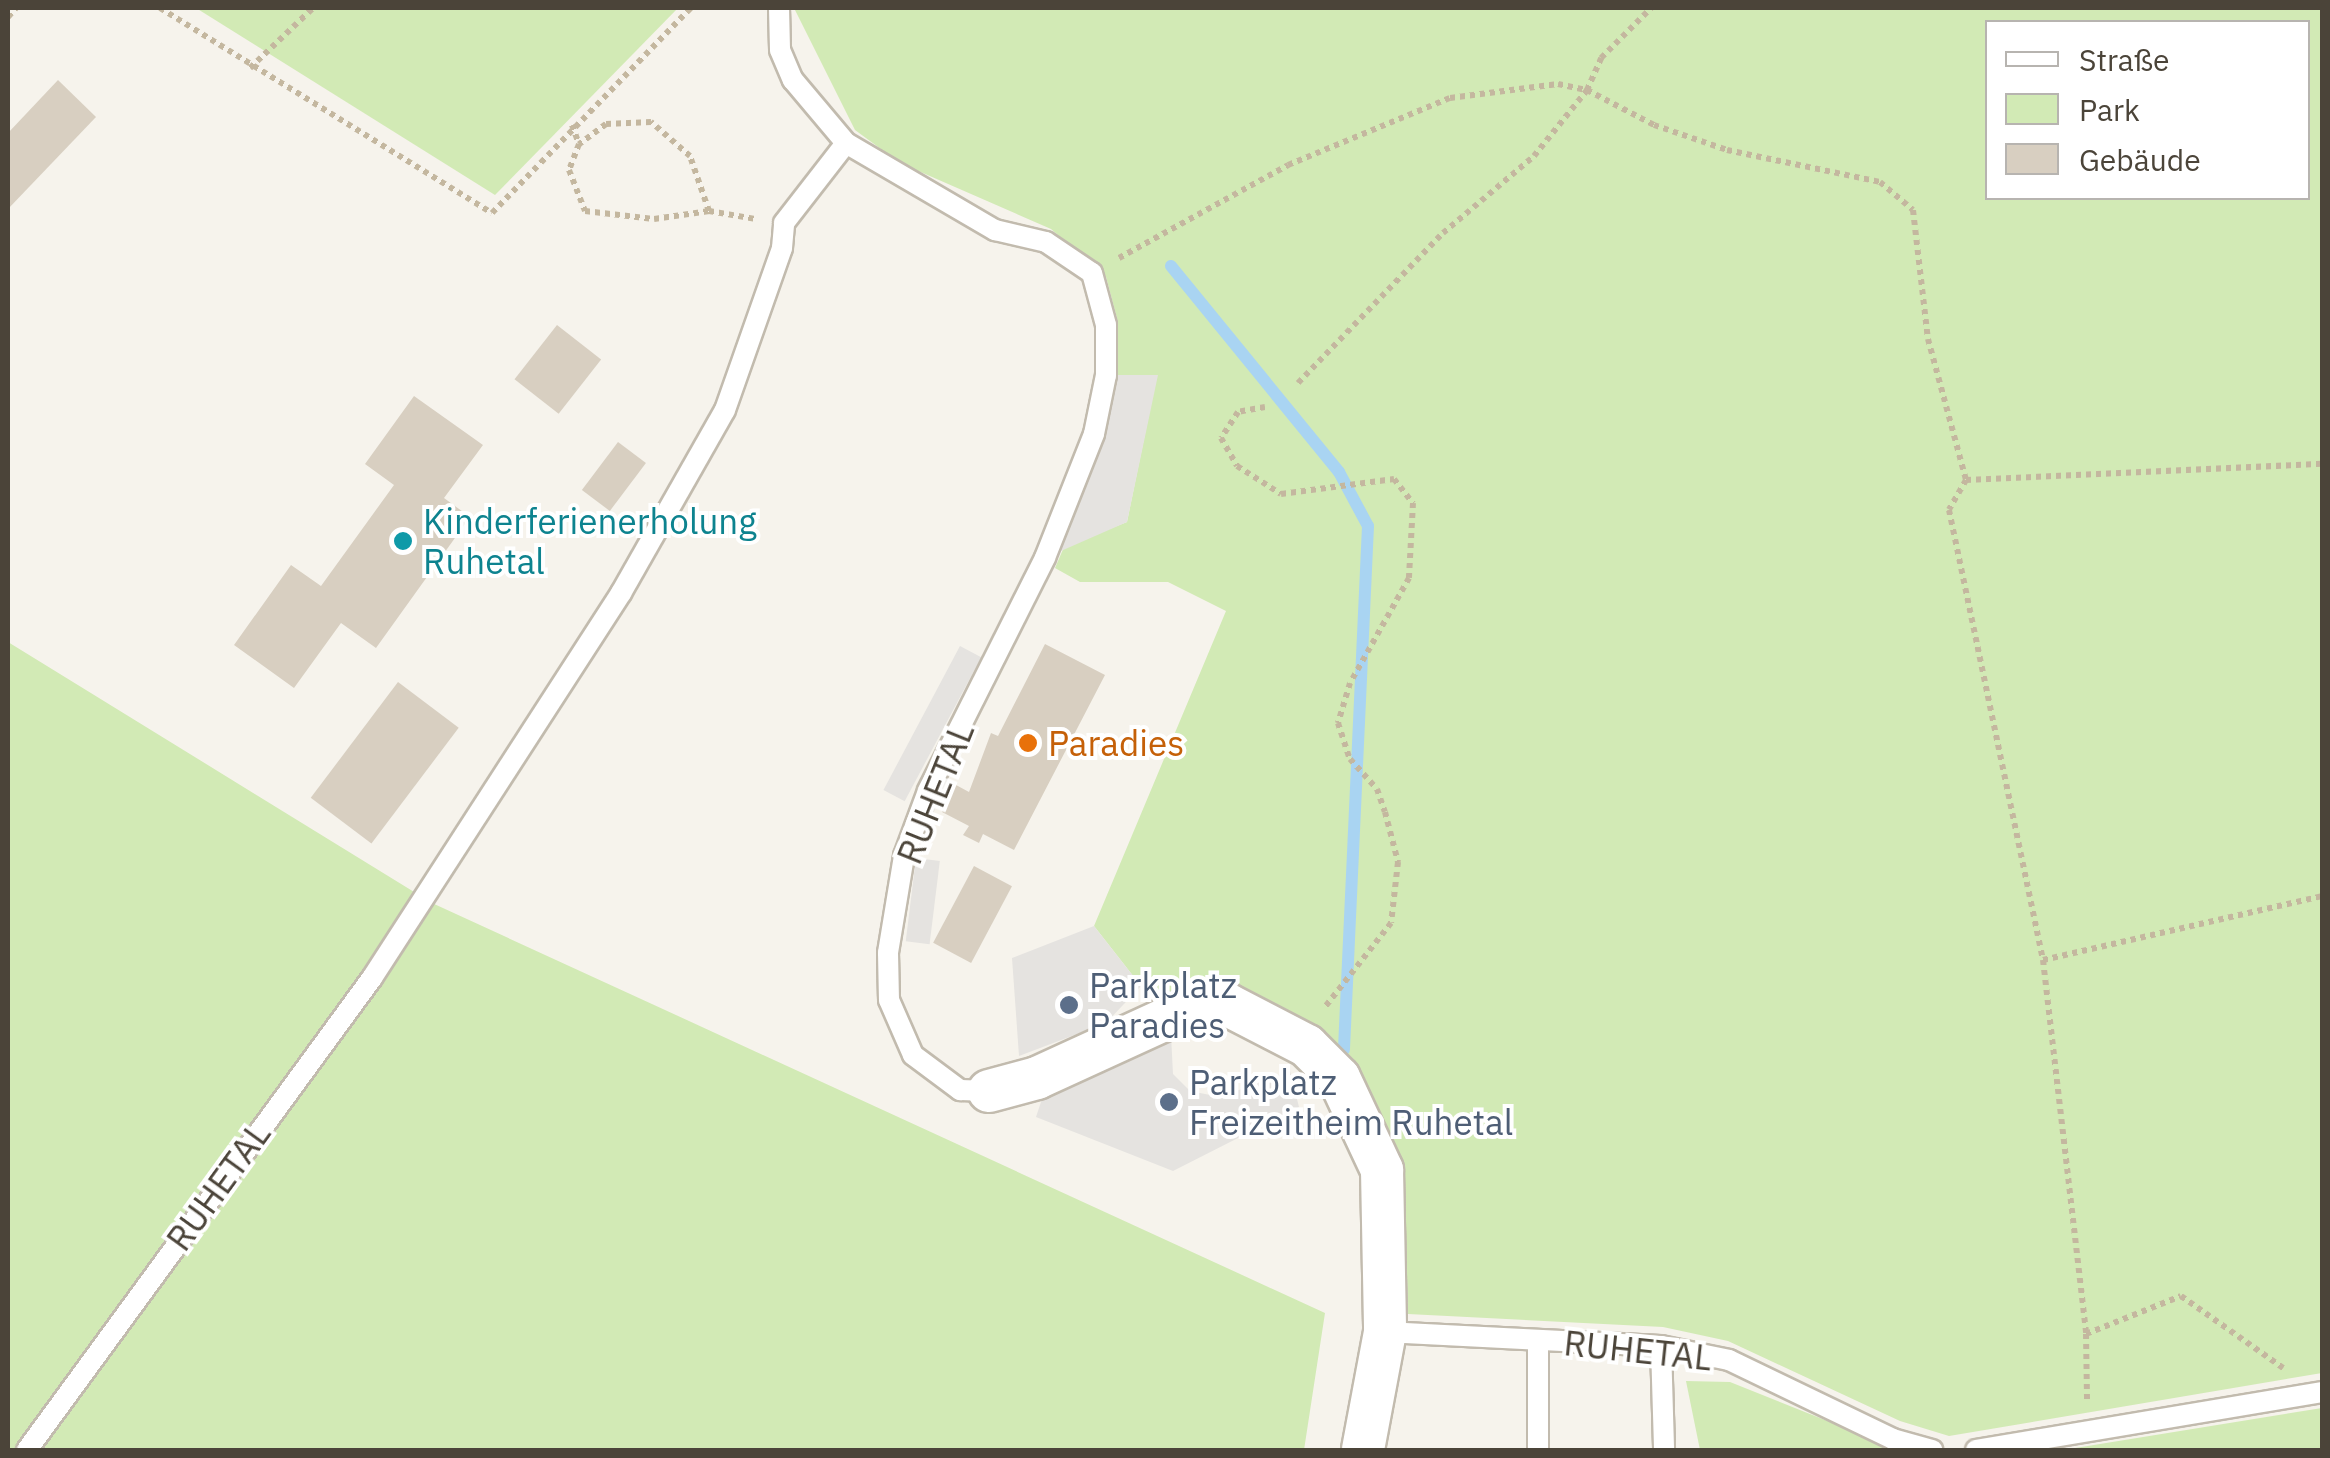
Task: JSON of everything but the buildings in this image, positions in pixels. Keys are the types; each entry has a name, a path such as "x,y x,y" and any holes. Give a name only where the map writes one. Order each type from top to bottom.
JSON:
{"street":[{"name":"RUHETAL","path":"989,1091 1037,1078 1194,1006 1228,1006 1306,1046 1338,1078 1382,1170 1385,1332 1363,1450"}],"lane":[{"path":"779,8 780,50 792,80 846,142 995,230 1046,242 1092,273"},
{"name":"RUHETAL","path":"27,1450 372,978 621,593 725,410 782,248 784,223 846,142"},
{"name":"RUHETAL","path":"989,1091 960,1090 913,1056 889,1000 888,953 904,856 928,791 1046,558 1094,434 1106,375 1106,325 1092,273"},
{"name":"RUHETAL","path":"1385,1332 1660,1346 1729,1360 1893,1439 1932,1450"},
{"path":"1538,1340 1538,1450"},
{"path":"1660,1346 1664,1450"},
{"path":"1976,1450 2320,1392"}],"path":[{"path":"160,8 250,68 492,213 572,125 691,8"},
{"path":"250,68 313,8"},
{"path":"1298,384 1443,233 1534,156 1588,90 1600,58 1650,8"},
{"path":"1092,273 1288,165 1450,98 1558,84 1588,90 1727,150 1880,182 1913,210 1928,339 1966,480 1948,510 2043,960 2086,1334 2087,1432"},
{"path":"709,211 690,156 651,122 606,124 579,144 569,170 585,211 654,219 709,211 784,223"},
{"path":"572,125 579,144"},
{"path":"1266,407 1238,412 1220,438 1237,466 1280,494 1394,479 1414,504 1409,578 1350,683 1338,723 1350,759 1377,789 1385,812 1398,862 1391,923 1367,960 1328,998 1306,1046"},
{"path":"1966,480 2322,464"},
{"path":"2043,960 2322,896"},
{"path":"2086,1334 2181,1296 2320,1392"}],"green space":[{"path":"196,8 678,8 495,195"},
{"path":"794,8 2322,8 2322,1373 1949,1436 1900,1421 1728,1341 1663,1327 1408,1314 1404,1164 1357,1065 1321,1029 1232,983 1190,984 1165,993 1141,986 1094,926 1226,611 1168,582 1080,582 1055,568 1064,547 1127,522 1157,375 1117,375 1118,322 1106,277 1051,229 900,163 855,130"},
{"path":"8,642 432,903 1325,1313 1304,1450 8,1450"},
{"path":"1686,1381 1730,1382 1900,1450 1700,1450"},
{"path":"2322,1408 2322,1450 2063,1450"}],"shaded area":[{"path":"1106,375 1158,375 1127,522 1045,558"},
{"path":"960,646 981,657 905,801 883,790"},
{"path":"916,858 940,861 930,944 906,941"},
{"name":"Parkplatz Paradies","path":"1094,926 1141,986 1106,1023 1019,1056 1012,958"},
{"name":"Parkplatz Freizeitheim Ruhetal","path":"1171,1035 1173,1074 1190,1091 1220,1097 1290,1071 1299,1107 1173,1171 1036,1117 1044,1093"}],"waterway":[{"path":"1171,266 1339,472 1368,526 1344,1049"}],"place":[{"name":"Kinderferienerholung Ruhetal","path":"403,541"},
{"name":"Paradies","path":"1028,743"},
{"name":"Parkplatz Paradies","path":"1069,1005"},
{"name":"Parkplatz Freizeitheim Ruhetal","path":"1169,1102"}]}
